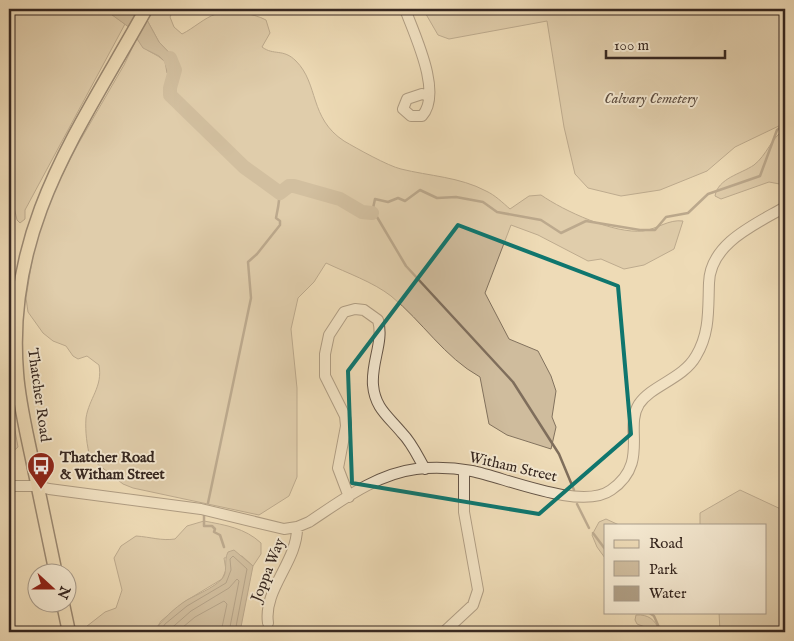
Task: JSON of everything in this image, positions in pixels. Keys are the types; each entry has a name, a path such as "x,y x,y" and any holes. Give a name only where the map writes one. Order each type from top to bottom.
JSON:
{"main road":[{"name":"Thatcher Road","path":"54,564 16,374 16,311 23,263 46,192 144,12"},
{"path":"65,614 69,632"}],"street":[{"path":"405,9 428,76 430,96"},
{"name":"Witham Street","path":"297,527 378,480 398,473 425,469 464,470 582,498 598,496 611,490 632,463 635,452 636,413 640,403 689,366 702,346 706,336 710,307 708,281 717,259 729,242 785,207"},
{"path":"349,497 338,468 346,426 345,416 335,400 325,376 325,354 329,335 344,312 355,309 364,310 378,320 380,340 372,367 375,399 381,410 402,432 425,469"},
{"path":"444,632 473,605 478,590 464,512 464,470"},
{"path":"9,486 38,486 201,509 284,529 297,527"},
{"name":"Joppa Way","path":"268,623 268,607 298,541 297,527"},
{"path":"9,598 9,615"}],"highlighted area":[{"path":"458,225 618,286 631,434 539,514 352,483 348,371"}],"green space":[{"path":"9,9 104,9 125,24 25,210 25,219 20,223 17,220 9,186"},
{"path":"153,9 174,9 170,17 174,27 182,34 207,18 228,12 242,13 266,20 270,33 262,47 266,50 283,53 296,61 308,80 319,112 333,132 344,141 372,157 395,167 476,186 499,199 510,209 529,196 541,195 576,214 618,229 643,231 673,221 683,221 674,249 644,265 624,269 601,259 588,261 538,235 511,225 485,293 509,339 538,351 551,376 556,391 552,417 556,427 551,449 507,435 489,424 480,377 455,360 391,296 368,282 326,263 314,282 298,298 291,329 297,388 297,477 289,496 259,515 133,488 123,484 90,458 86,438 86,418 99,380 99,365 87,356 78,359 73,356 66,346 53,341 43,333 28,312 26,298 36,236 52,195 137,38 147,50 165,62 178,62 159,42 147,20"},
{"name":"Calvary Cemetery","path":"423,9 785,9 785,123 735,147 707,171 660,190 621,196 588,188 575,174 564,127 547,21 449,39 438,35"},
{"path":"785,129 785,185 769,182 721,199 715,196 717,190 725,181 754,165 776,137"},
{"path":"9,397 18,447 9,455"},
{"path":"740,490 785,511 785,632 720,632 719,614 766,614 766,524 700,524 700,513"},
{"path":"606,519 617,524 604,524 604,557 592,535 599,522"},
{"path":"204,521 241,531 261,543 261,554 253,566 242,556 224,558 226,570 222,579 184,602 161,621 154,632 82,632 82,630 105,612 116,608 122,590 114,558 121,546 136,536 175,539 187,526"},
{"path":"636,615 651,618 659,631 665,628 670,632 647,632 645,627 637,624 635,620"}],"water":[{"path":"104,9 131,9 147,20 159,42 178,62 178,71 175,76 167,73 165,62 159,56 143,48 130,28"},
{"path":"234,550 253,566 240,632 154,632 177,607 221,580 225,574 228,552"}],"waterway":[{"path":"170,58 175,70 170,95 244,167 280,193 289,186 294,186 340,199 362,212 372,213"},
{"path":"574,490 559,454 513,382 406,266 377,217 372,213 375,199 388,202 398,198 405,201 420,190 437,198 456,197 483,202 497,212 541,220 561,233 586,221 640,230 655,230 666,217 688,213 708,194 760,176 777,130 785,124"},
{"path":"208,503 251,298 248,262 257,254 280,225 280,221 276,218 280,193"},
{"path":"577,504 589,528"},
{"path":"204,515 204,526 212,526 215,529 214,532 220,535 224,547"},
{"path":"593,533 604,548"},
{"path":"651,614 654,616 661,632"}],"place":[{"name":"Thatcher Road & Witham Street","path":"41,490"}]}
